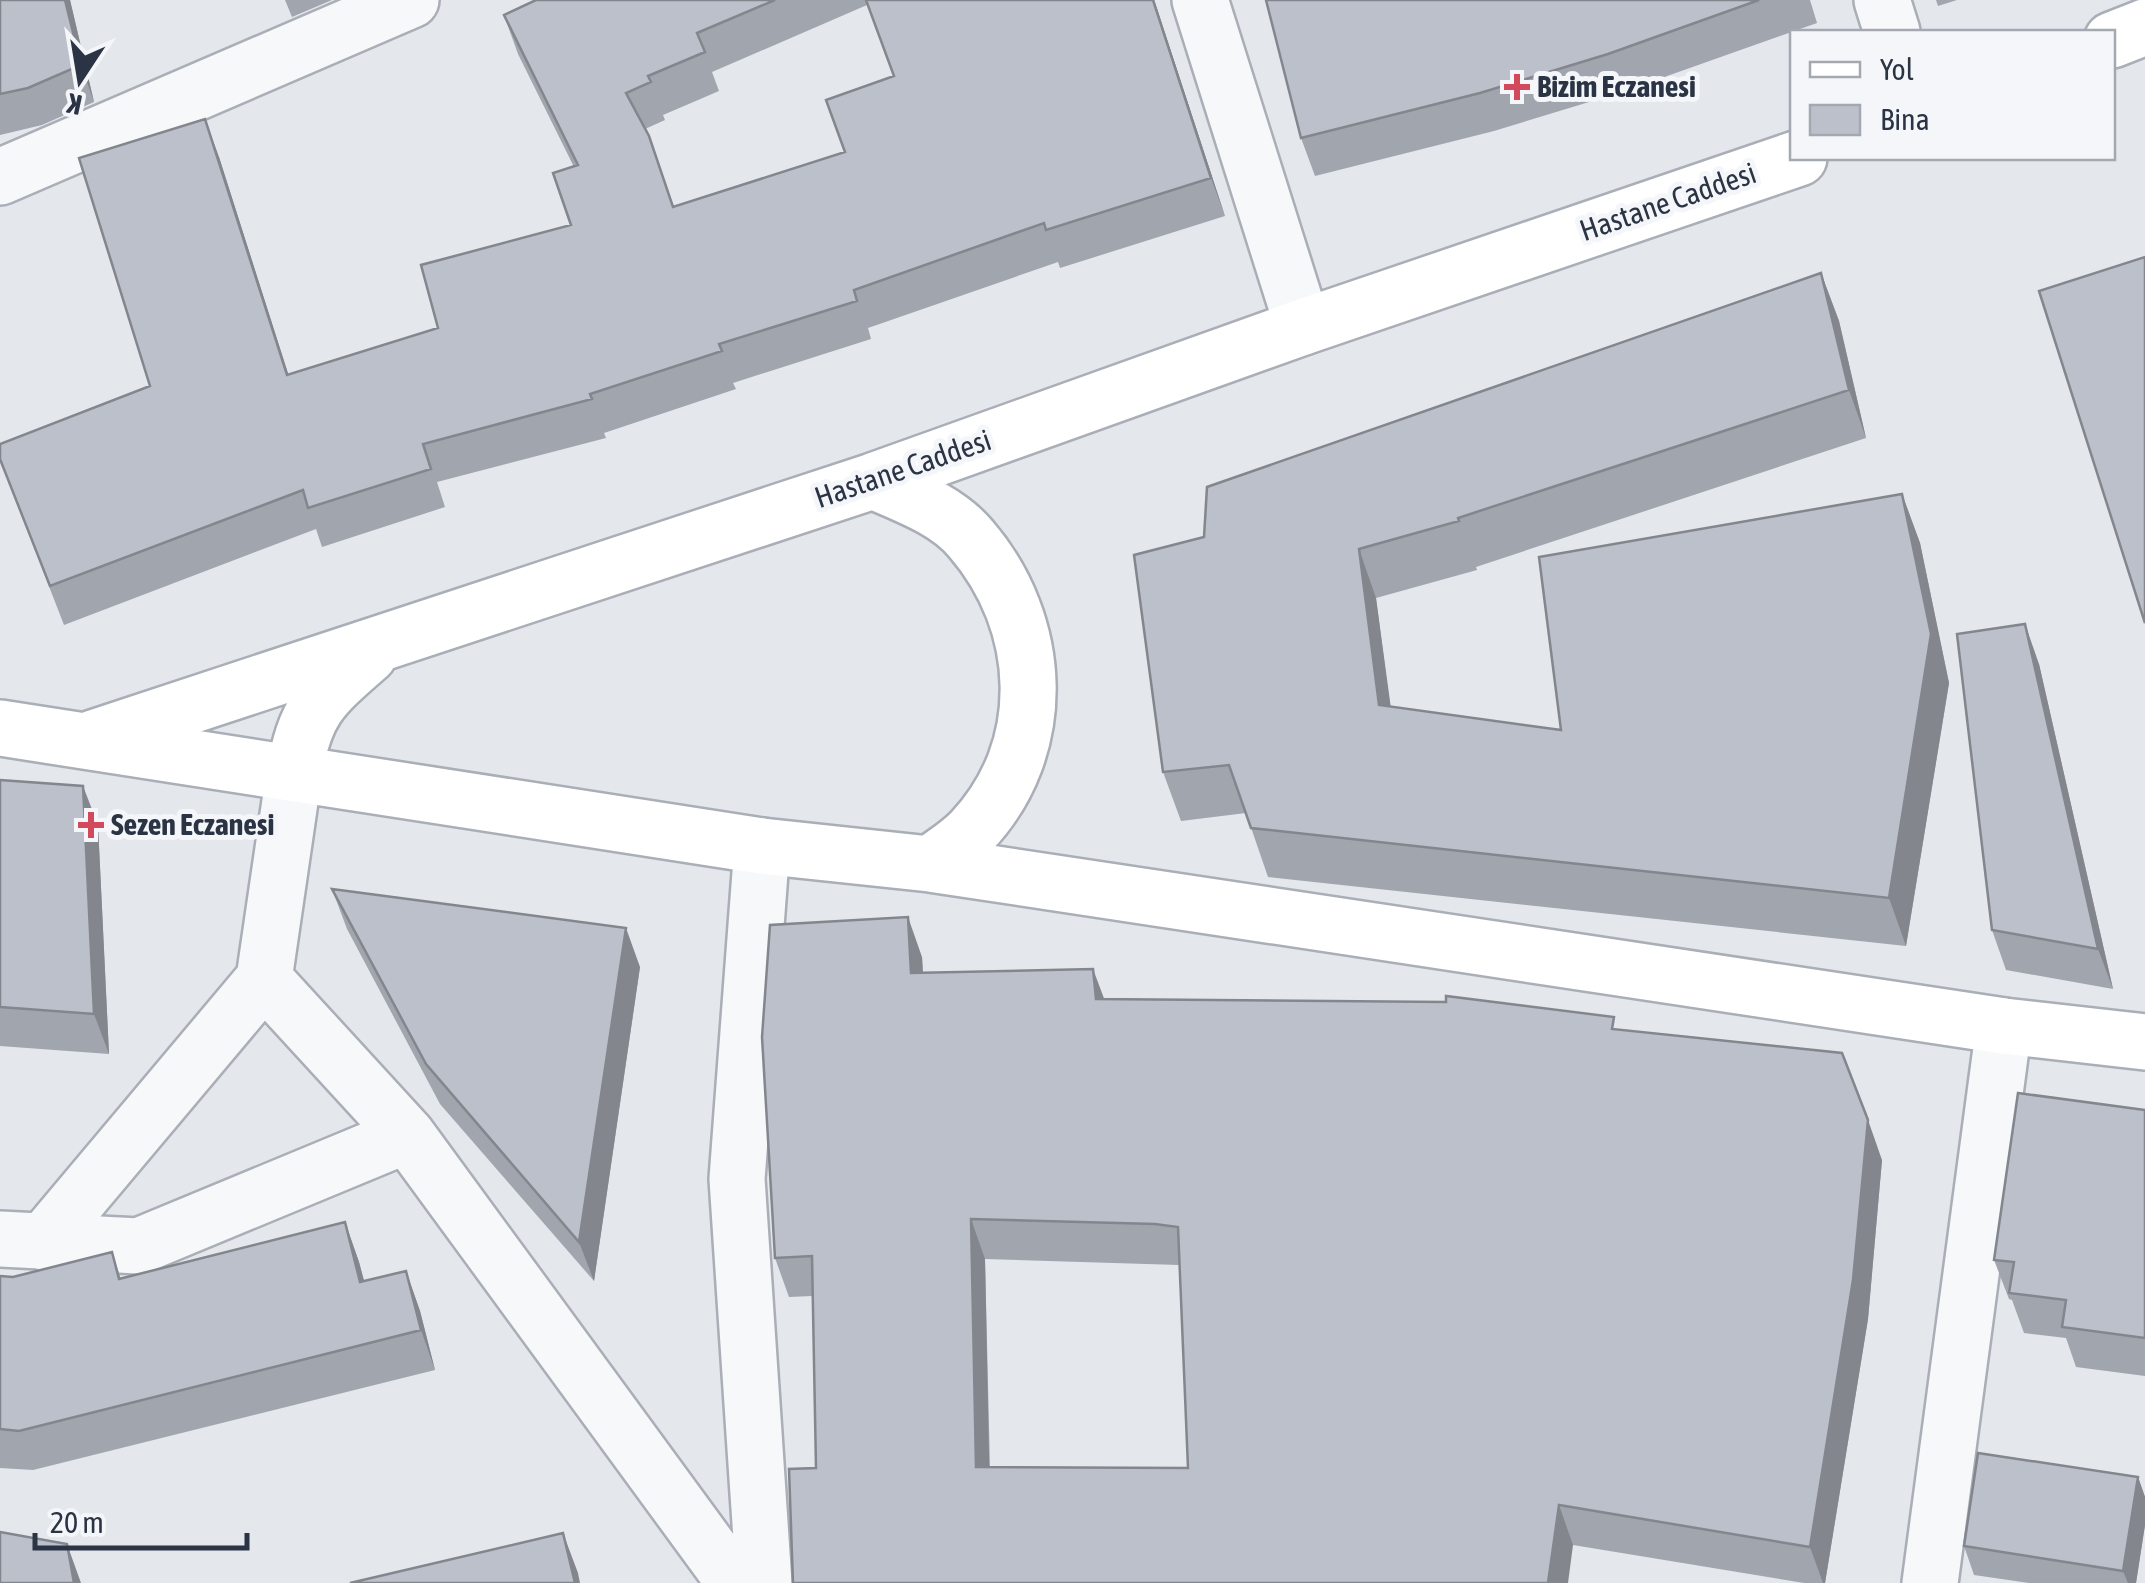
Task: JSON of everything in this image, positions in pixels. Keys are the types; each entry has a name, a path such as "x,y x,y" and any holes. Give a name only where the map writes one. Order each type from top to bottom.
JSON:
{"main road":[{"path":"2115,39 2145,27"},
{"name":"Hastane Caddesi","path":"0,728 86,741 873,481 1303,327 1793,160"},
{"path":"873,481 927,505 970,537 1006,590 1022,632 1030,690 1021,750 1000,794 971,832 930,864"},
{"path":"294,774 300,739 312,710 382,643"},
{"path":"86,741 762,846 930,864 2004,1026 2145,1042"}],"street":[{"path":"0,177 411,0"},
{"path":"1200,0 1303,327"},
{"path":"1882,0 1891,30"},
{"path":"22,1240 264,979 294,774"},
{"path":"762,846 737,1179 764,1583"},
{"path":"264,979 407,1135 735,1583"},
{"path":"1930,1583 2004,1026"},
{"path":"22,1240 139,1246 407,1135"}],"building":[{"path":"0,0 65,0 81,65 28,88 0,94"},
{"path":"536,0 775,0 697,33 705,52 648,76 651,82 626,93 649,136 673,207 845,152 826,100 894,76 866,0 1153,0 1211,178 1046,230 1044,223 854,290 857,301 719,344 722,351 590,394 592,399 423,444 431,469 308,508 303,490 50,586 0,459 0,444 150,386 79,158 205,119 287,375 438,328 421,265 571,225 553,173 578,165 504,15"},
{"path":"1266,0 1759,0 1608,54 1480,93 1301,138"},
{"path":"2145,257 2145,623 2039,291"},
{"path":"1821,273 1849,390 1458,518 1459,521 1359,549 1379,705 1561,730 1539,557 1902,494 1931,634 1889,898 1251,828 1229,765 1163,772 1134,555 1204,537 1207,487"},
{"path":"2025,624 2098,949 1992,930 1957,634"},
{"path":"0,780 83,786 94,1014 0,1007"},
{"path":"332,889 626,928 579,1242 426,1064"},
{"path":"908,917 911,973 1093,969 1096,999 1446,1002 1446,996 1614,1017 1612,1029 1842,1053 1868,1120 1853,1280 1810,1547 1559,1505 1548,1583 793,1583 789,1469 816,1468 812,1256 775,1258 762,1037 770,925","holes":["971,1219 1178,1227 1188,1468 976,1467"]},
{"path":"2018,1093 2145,1110 2145,1338 2062,1327 2066,1300 2009,1293 2014,1262 1994,1260"},
{"path":"345,1222 360,1282 406,1271 421,1330 19,1431 0,1429 0,1276 13,1277 112,1252 119,1279"},
{"path":"1978,1453 2138,1477 2123,1571 1964,1546"},
{"path":"0,1532 67,1544 74,1583 0,1583"},
{"path":"563,1533 575,1583 350,1583"}],"place":[{"name":"Bizim Eczanesi","path":"1517,87"},
{"name":"Sezen Eczanesi","path":"91,825"}]}
